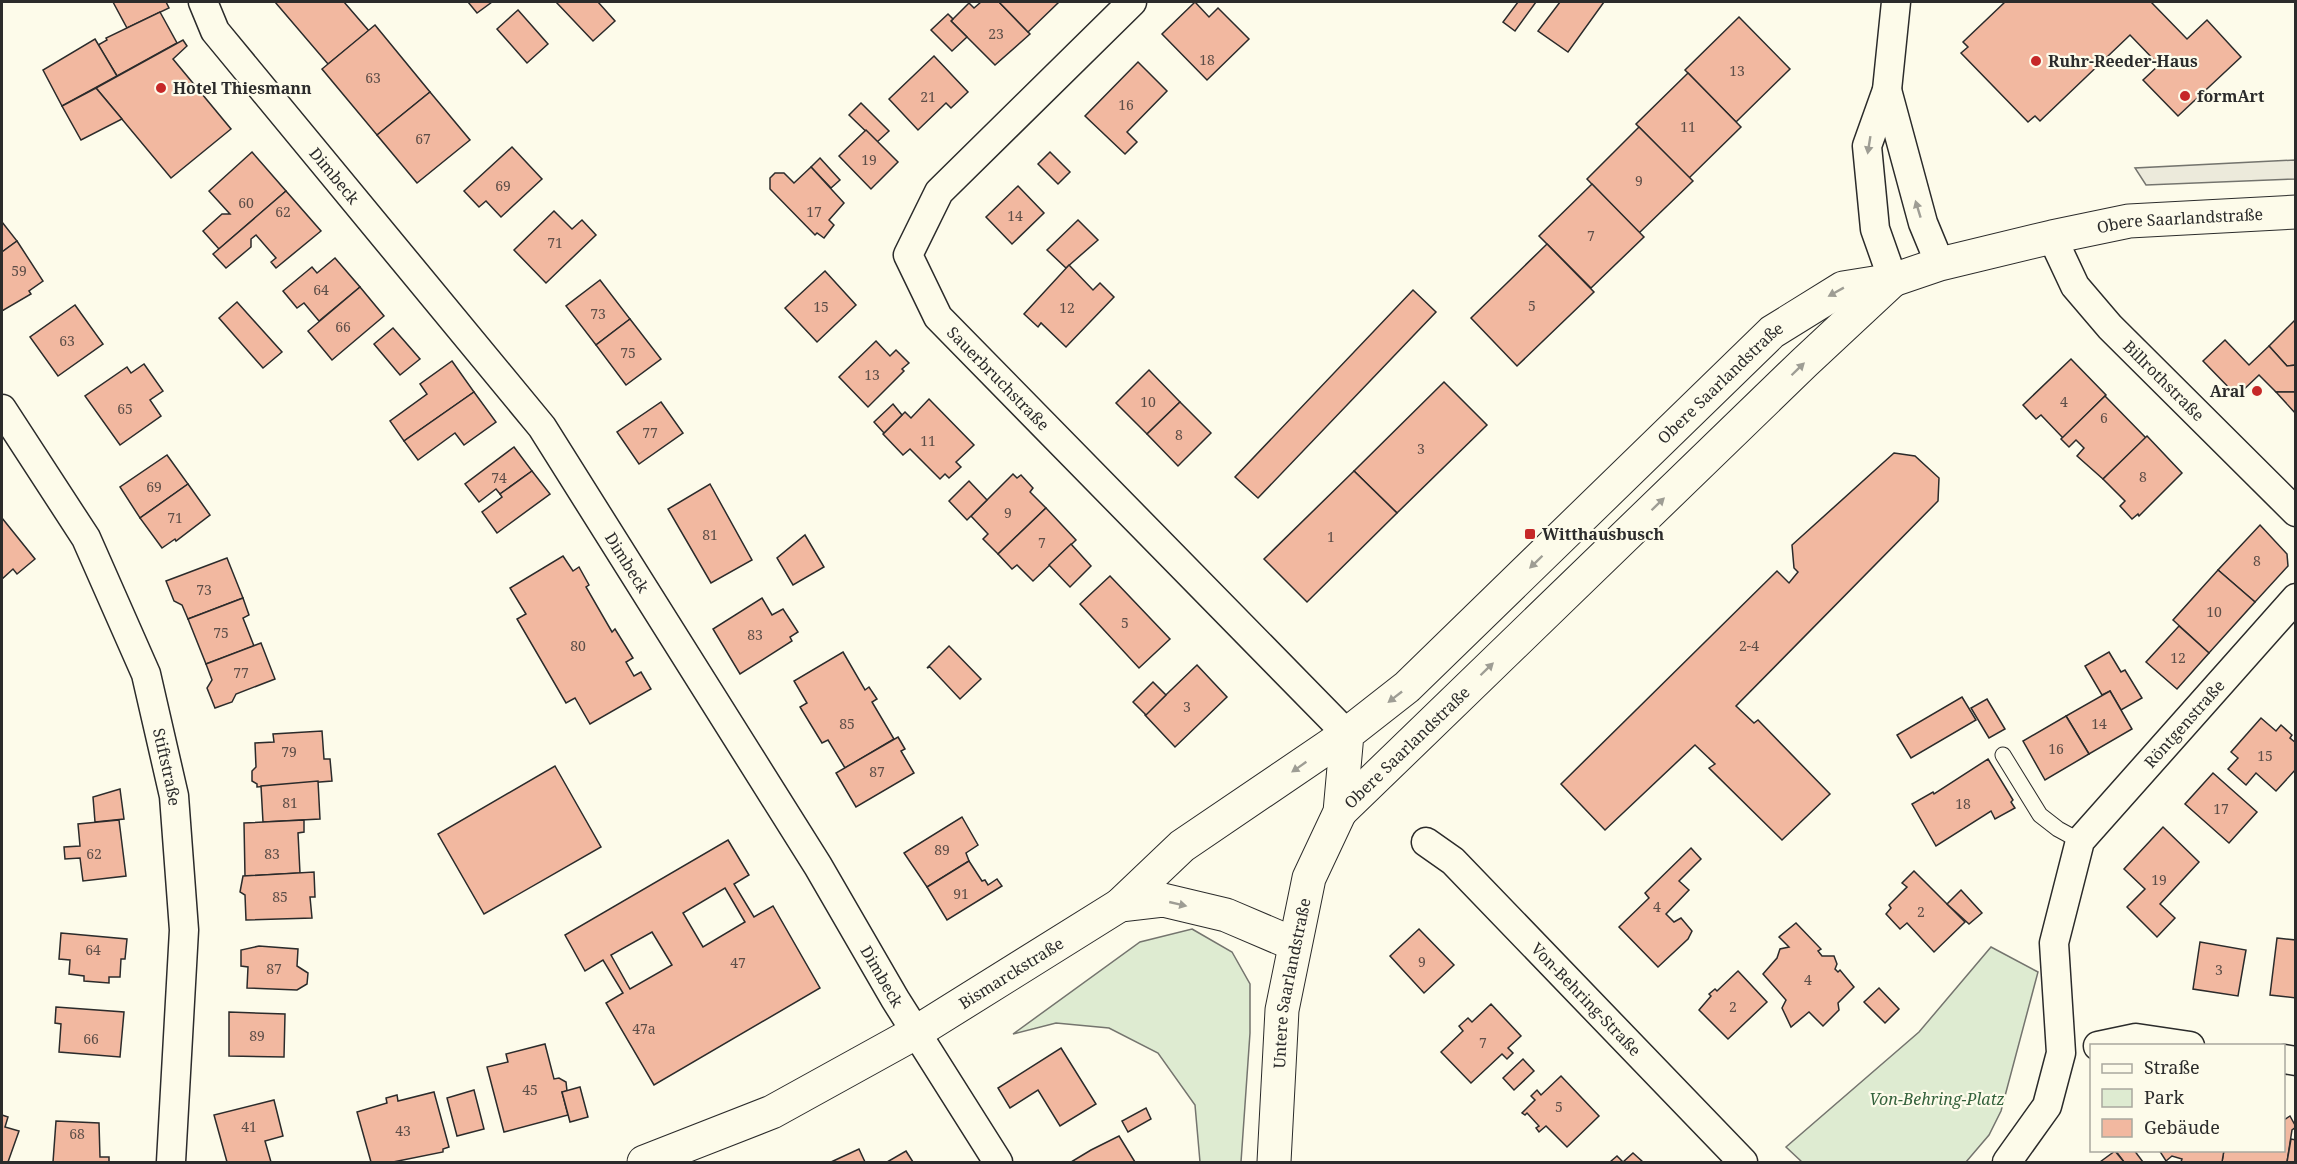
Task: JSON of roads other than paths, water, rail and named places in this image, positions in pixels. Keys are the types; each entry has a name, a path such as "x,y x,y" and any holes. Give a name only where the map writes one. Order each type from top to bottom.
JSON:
{"main road":[{"name":"Obere Saarlandstraße","path":"1340,812 1347,734 1407,687 1772,332 1843,288 1893,280 1940,264 2052,237 2129,221 2295,212"},
{"name":"Obere Saarlandstraße","path":"1340,812 1804,363 1893,280"},
{"name":"Bismarckstraße","path":"644,1162 772,1112 915,1033 1120,905 1182,846 1347,734"},
{"name":"Untere Saarlandstraße","path":"1274,1162 1282,1010 1294,944 1309,878 1340,812"},
{"path":"1120,905 1162,900 1226,915 1294,944"}],"street":[{"name":"Dimbeck","path":"202,2 215,31 542,427 818,866 915,1033 998,1162"},
{"name":"Sauerbruchstraße","path":"1132,2 939,192 908,255 938,317 1347,734"},
{"path":"1893,280 1875,229 1867,146 1887,90 1896,2"},
{"path":"1887,90 1923,223 1940,264"},
{"name":"Billrothstraße","path":"2052,237 2075,286 2110,327 2295,512"},
{"name":"Stiftstraße","path":"2,408 11,442 86,538 147,674 174,796 184,930 171,1162"},
{"name":"Röntgenstraße","path":"2078,846 2295,598"},
{"name":"Von-Behring-Straße","path":"1426,842 1453,861 1743,1162"},
{"path":"2007,1162 2047,1106 2061,1053 2054,943 2078,846"},
{"path":"2108,1044 2136,1038 2176,1044"},
{"path":"2061,1053 2090,1047"}],"lane":[{"path":"2003,755 2040,814 2078,846"}],"place":[{"name":"Ruhr-Reeder-Haus","path":"2036,61"},
{"name":"Hotel Thiesmann","path":"161,88"},
{"name":"formArt","path":"2185,96"},
{"name":"Aral","path":"2257,391"},
{"name":"Witthausbusch","path":"1530,534"}],"park label":[{"name":"Von-Behring-Platz","path":"1937,1099"}]}
